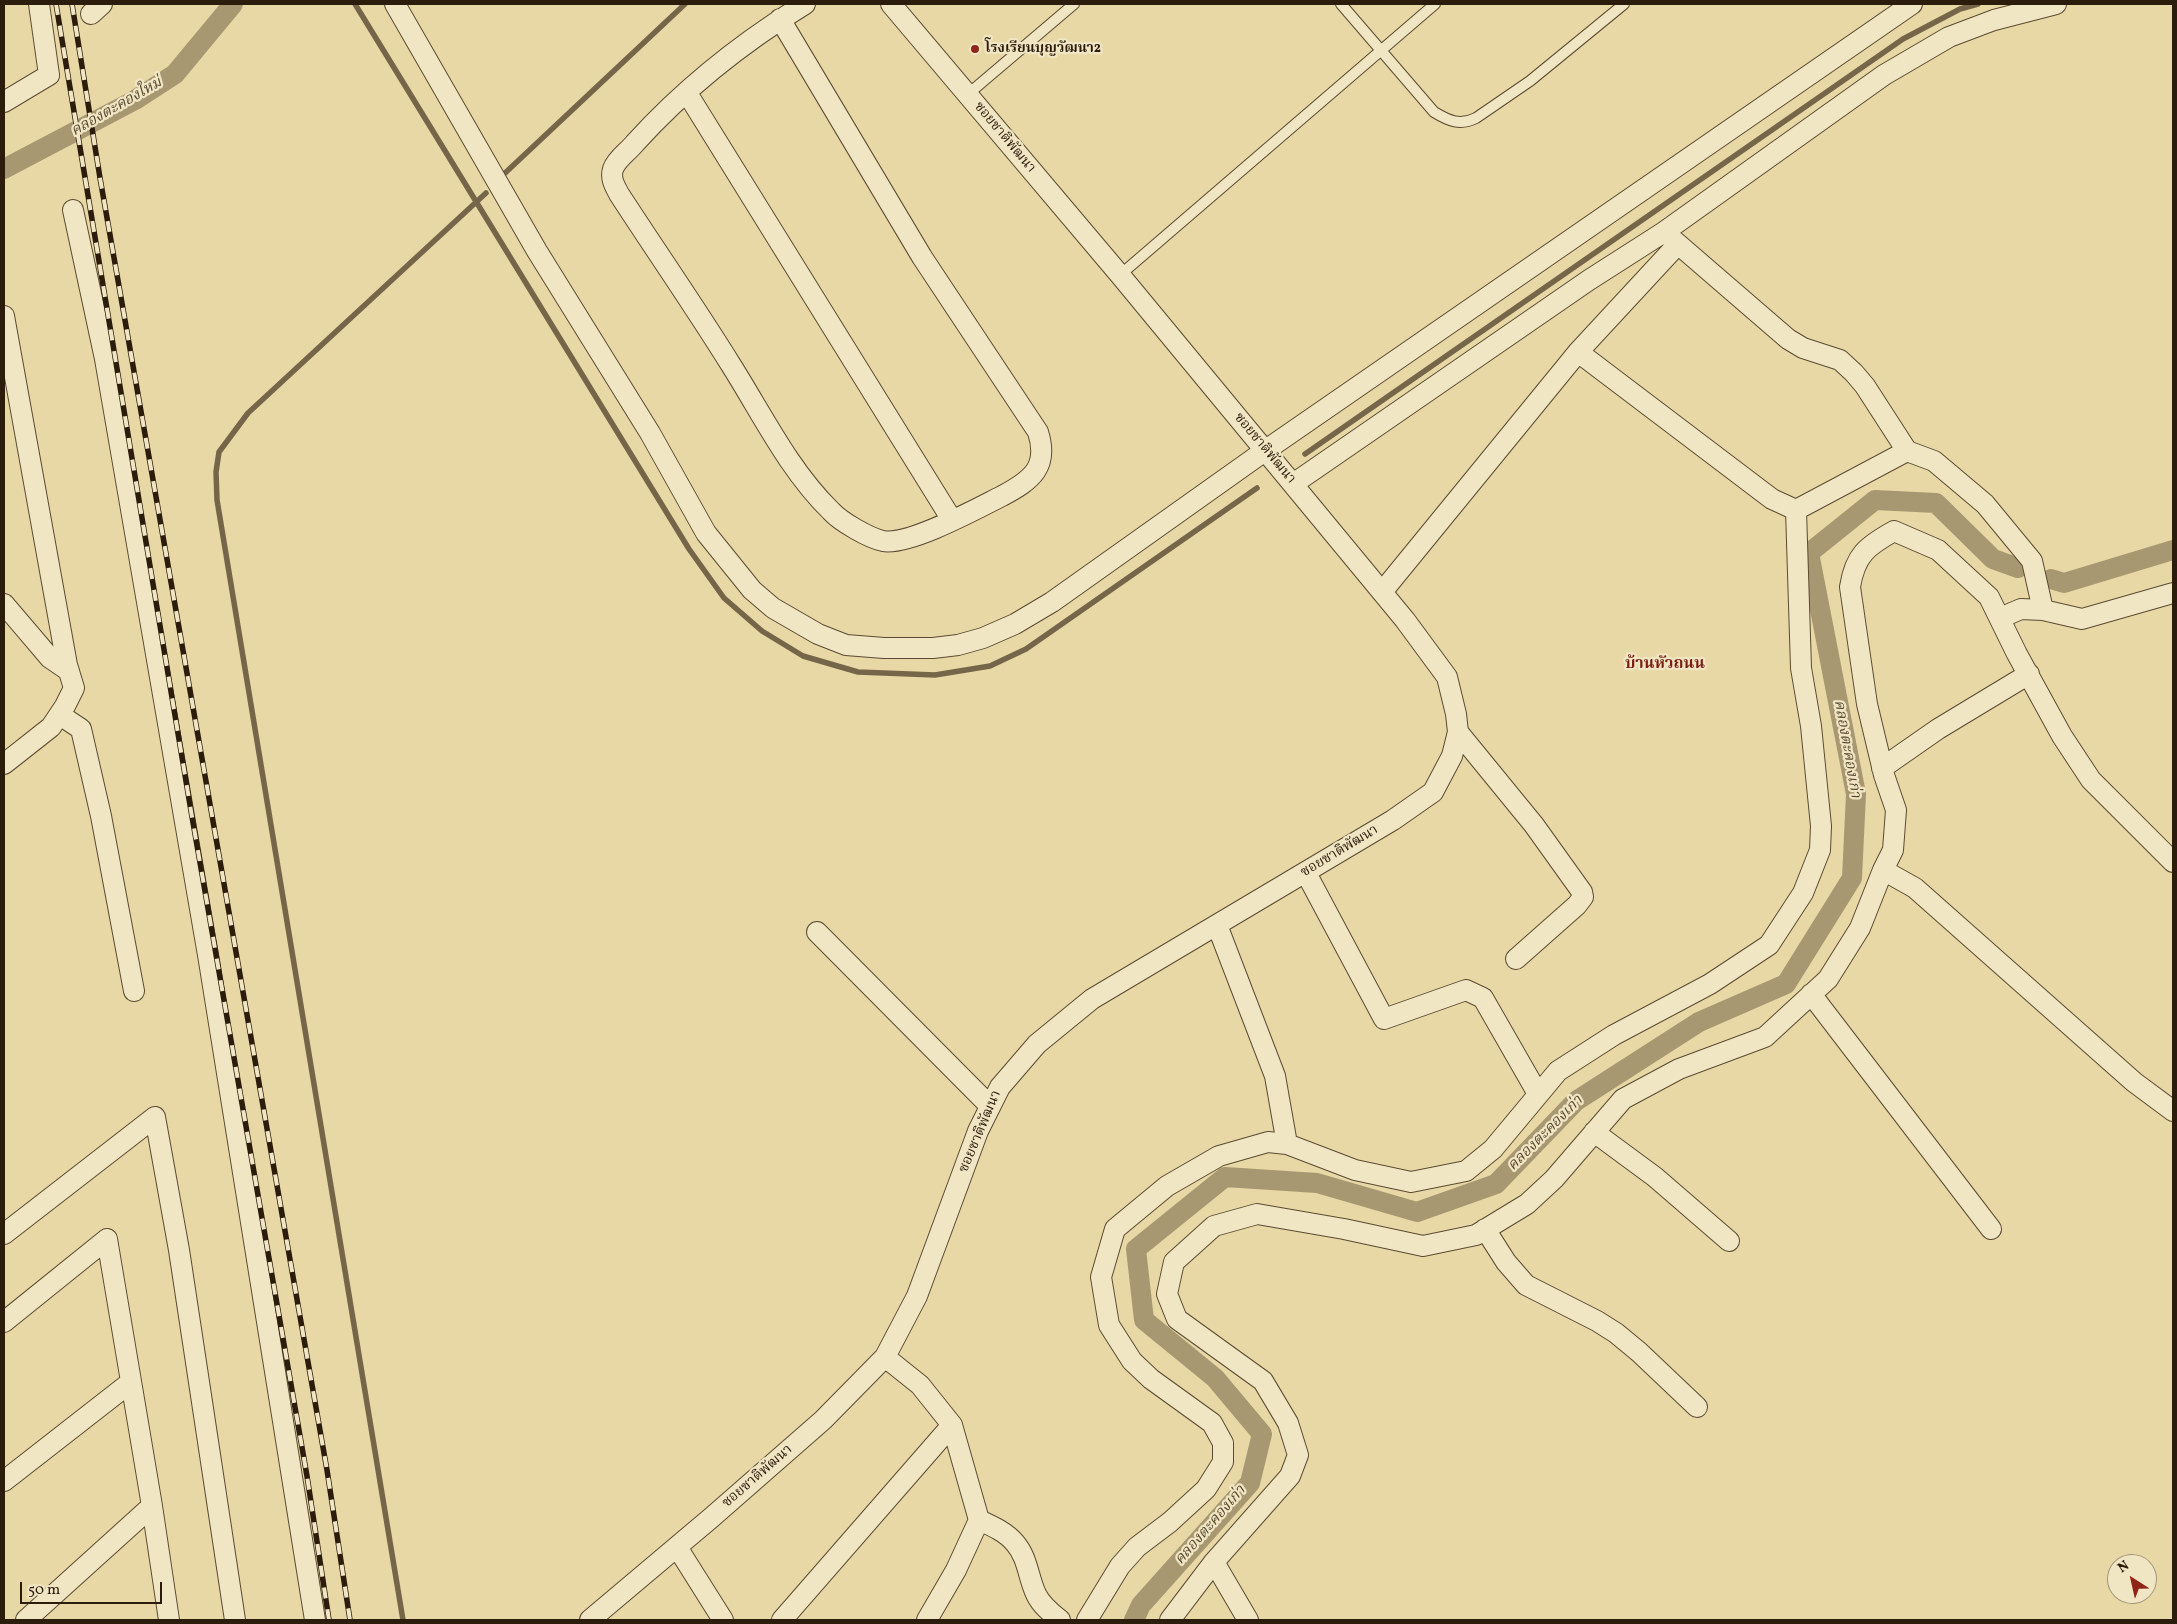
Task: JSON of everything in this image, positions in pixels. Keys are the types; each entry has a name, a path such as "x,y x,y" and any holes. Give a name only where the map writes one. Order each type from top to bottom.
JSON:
{"street":[{"path":"4,102 50,75 39,4"},
{"path":"395,4 537,251 650,433 706,533 752,590 773,608 818,634 846,645 884,648 933,648 958,645 983,638 1015,624 1052,602 1266,450 1912,4"},
{"path":"780,19 922,257 1038,432 1042,447 1041,462 1035,472 1017,488 952,520 903,539 884,541 868,535 832,513 797,472 724,354 613,184 612,175 617,163 656,120 730,55 780,19 805,4"},
{"name":"ซอยชาติพัฒนา","path":"590,1620 823,1420 885,1357 917,1296 978,1131 990,1106 1000,1087 1037,1044 1092,999 1393,820 1433,792 1452,756 1458,732 1456,714 1447,677 1382,592 1266,450 892,4"},
{"path":"1293,484 1589,280 1671,238 1884,75 1949,37 1994,20 2056,4"},
{"path":"686,93 952,520"},
{"path":"73,210 105,359 206,945 315,1620"},
{"path":"1382,592 1671,238"},
{"path":"1671,238 1788,339 1803,348 1840,360 1854,373 1865,386 1906,451 1934,461 1985,504 2032,561 2043,610"},
{"path":"4,316 69,671 74,688 60,715 51,727 4,764"},
{"path":"1578,352 1772,499 1796,510"},
{"path":"1796,510 1906,451"},
{"path":"1087,1620 1120,1566 1137,1547 1170,1522 1206,1489 1223,1462 1223,1443 1212,1423 1151,1379 1132,1361 1109,1325 1101,1277 1115,1229 1167,1186 1219,1156 1268,1142 1287,1144 1355,1170 1411,1182 1466,1171 1493,1149 1558,1071 1614,1035 1710,984 1769,945 1803,893 1820,850 1821,826 1811,726 1801,668 1796,510"},
{"path":"1170,1620 1214,1562 1290,1476 1298,1455 1288,1423 1263,1381 1177,1319 1167,1294 1174,1262 1214,1226 1256,1214 1344,1229 1422,1246 1476,1235 1527,1204 1554,1180 1623,1099 1679,1069 1765,1037 1828,979 1860,928 1882,870 1893,850 1896,810 1882,768 1867,704 1850,587 1853,568 1871,544 1894,531 1938,550 1989,597 2062,736 2091,780 2173,862"},
{"path":"2000,618 2021,609 2043,610 2082,619 2173,593"},
{"path":"4,604 50,658 69,671"},
{"path":"1882,768 1938,729 2029,674"},
{"path":"60,715 81,729 101,816 134,991"},
{"path":"1458,732 1534,825 1582,892 1583,897 1577,905 1516,959"},
{"path":"1882,870 1915,888 2134,1082 2173,1111"},
{"path":"1306,872 1384,1019 1466,990 1482,998 1538,1094"},
{"path":"1217,925 1275,1076 1287,1144"},
{"path":"817,932 990,1106"},
{"path":"1811,994 1991,1228"},
{"path":"4,1234 155,1118 178,1250 235,1620"},
{"path":"1594,1132 1655,1177 1728,1242"},
{"path":"1485,1229 1506,1262 1526,1285 1597,1321 1616,1333 1697,1407"},
{"path":"4,1322 107,1239 152,1506 169,1620"},
{"path":"885,1357 920,1386 952,1425 979,1520 956,1570 926,1620"},
{"path":"4,1481 131,1382"},
{"path":"782,1620 952,1425"},
{"path":"26,1620 152,1506"},
{"path":"979,1520 999,1530 1015,1542 1023,1553 1036,1594 1047,1609 1060,1620"},
{"path":"677,1547 723,1620"},
{"path":"1214,1562 1248,1620"}],"lane":[{"path":"968,95 1074,4"},
{"path":"1341,4 1434,112 1450,122 1468,122 1530,80 1624,4"},
{"path":"1120,275 1435,4"}],"waterway":[{"name":"คลองตะคองใหม่","path":"4,169 135,100 175,74 233,4"},
{"path":"355,4 689,549 724,598 762,631 803,656 858,672 935,675 990,666 1026,649 1257,488"},
{"path":"504,174 685,4"},
{"path":"1305,454 1903,39 1960,9 1978,4"},
{"path":"403,1620 217,500 216,472 219,452 248,413 486,193"},
{"name":"คลองตะคองเก่า","path":"1134,1620 1141,1605 1250,1483 1262,1434 1215,1378 1144,1320 1136,1249 1225,1177 1317,1183 1417,1212 1496,1184 1576,1101 1699,1022 1786,984 1852,878 1856,794 1809,553 1875,500 1936,503 1993,559 2018,568"},
{"name":"คลองตะคองเก่า","path":"2051,579 2064,583 2173,550"}],"railway":[{"path":"56,4 191,811 307,1476 329,1620"},
{"path":"72,4 100,178 327,1470 350,1620"}],"place":[{"name":"โรงเรียนบุญวัฒนา2","path":"975,49"}],"district":[{"name":"บ้านหัวถนน","path":"1665,665"}]}
